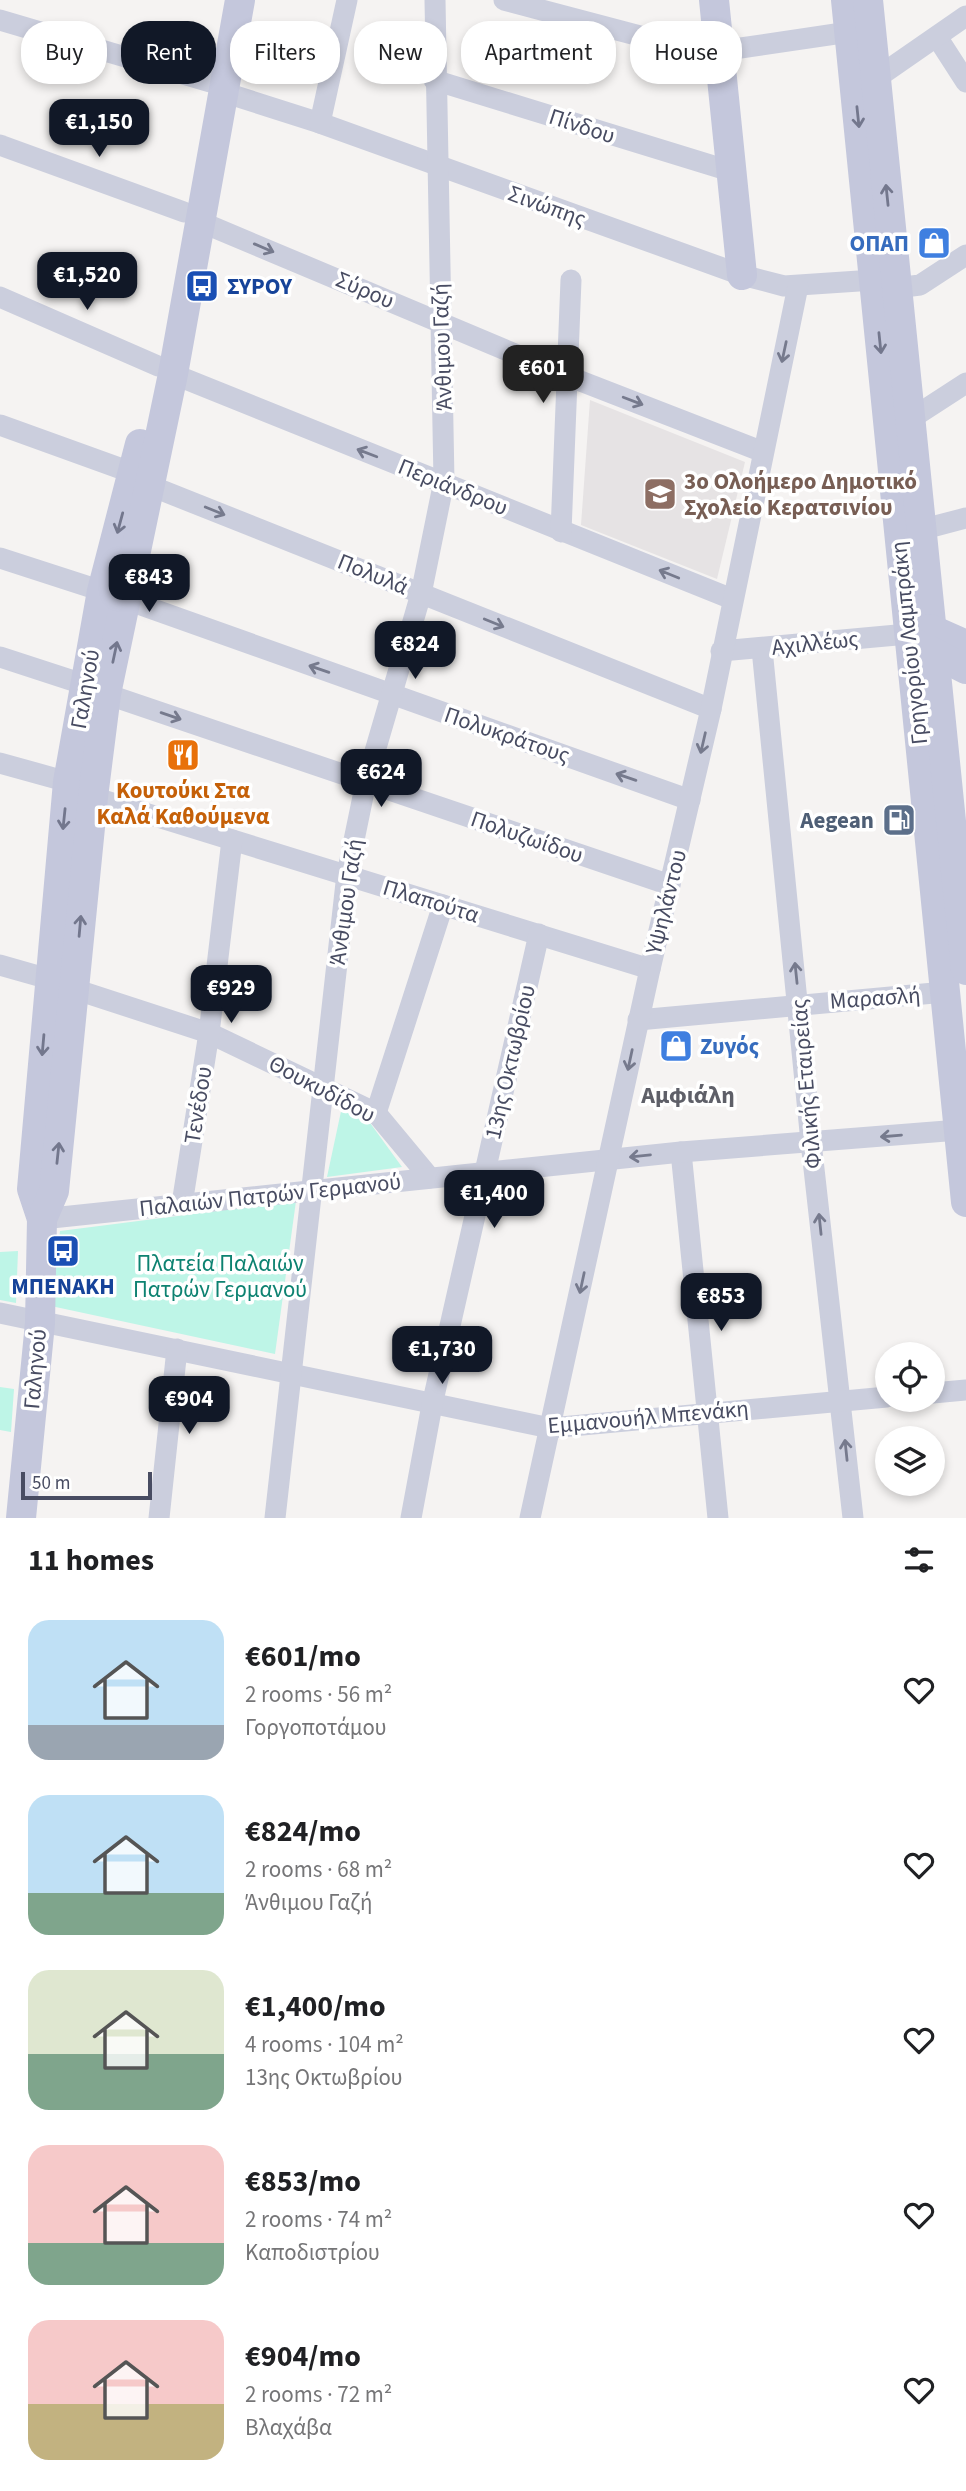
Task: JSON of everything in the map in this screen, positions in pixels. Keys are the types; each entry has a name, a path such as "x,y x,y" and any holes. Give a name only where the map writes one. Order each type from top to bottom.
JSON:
{"main road":[{"name":"Γαληνού","path":"218,88 223,0"},
{"name":"Γαληνού","path":"21,1518 40,1323 42,1219 32,1189 61,984 80,790 114,596 166,370 218,88 240,0"},
{"path":"714,0 716,21"},
{"name":"Γρηγορίου Λαμπράκη","path":"846,0 885,284 909,420 920,530 923,639 945,992 966,1202"},
{"name":"Γρηγορίου Λαμπράκη","path":"868,0 876,79 885,284 923,639 938,703 966,970"},
{"path":"723,84 742,275"},
{"path":"923,639 966,645"},
{"path":"923,639 966,669"},
{"path":"938,703 966,685"}],"street":[{"path":"320,123 347,0"},
{"name":"Άνθιμου Γαζή","path":"435,0 435,21"},
{"path":"504,0 630,33"},
{"path":"876,79 966,16"},
{"name":"Σινώπης","path":"0,20 218,88 742,275 785,286 920,285 966,255"},
{"path":"742,48 849,32"},
{"path":"937,37 966,82"},
{"name":"Άνθιμου Γαζή","path":"275,1518 346,874 366,782 421,594 444,481 434,84"},
{"name":"Πίνδου","path":"447,84 730,171"},
{"name":"Σύρου","path":"0,145 193,217 565,375 763,452"},
{"path":"561,531 565,375 571,280"},
{"name":"Υψηλάντου","path":"530,1518 638,1020 711,709 798,286"},
{"name":"Περιάνδρου","path":"0,297 307,430 444,481 732,599"},
{"path":"909,420 966,383"},
{"name":"Πολυλά","path":"0,425 711,709"},
{"path":"920,530 966,518"},
{"name":"Πολυκράτους","path":"0,558 690,800"},
{"name":"Αχιλλέως","path":"721,651 923,639"},
{"name":"Φιλικής Εταιρείας","path":"762,649 811,1142 853,1518"},
{"name":"Πολυζωίδου","path":"0,657 670,885"},
{"name":"Πλαπούτα","path":"0,763 232,840 650,969"},
{"name":"Τενέδου","path":"182,1204 209,1033 232,840"},
{"path":"376,1113 443,905"},
{"name":"13ης Οκτωβρίου","path":"411,1518 432,1405 539,934"},
{"name":"Θουκυδίδου","path":"0,965 209,1033 323,1085 376,1113 430,1178"},
{"name":"Μαρασλή","path":"638,1020 945,992"},
{"name":"Παλαιών Πατρών Γερμανού","path":"42,1219 681,1152 959,1130"},
{"path":"681,1152 718,1518"},
{"name":"Εμμανουήλ Μπενάκη","path":"0,1313 177,1349 289,1376 550,1428 875,1398"},
{"path":"159,1518 177,1349"},
{"path":"945,1392 966,1390"}],"shaded area":[{"name":"3ο Ολοήμερο Δημοτικό Σχολείο Κερατσινίου","path":"590,400 745,462 717,579 581,525"}],"green space":[{"path":"343,1102 365,1116 402,1167 327,1177"},
{"name":"Πλατεία Παλαιών Πατρών Γερμανού","path":"296,1201 275,1354 51,1306 60,1231"},
{"path":"18,1251 16,1303 0,1300 0,1252"},
{"path":"0,1387 14,1389 11,1432 0,1430"}],"place":[{"name":"ΟΠΑΠ","path":"934,243"},
{"name":"ΣΥΡΟΥ","path":"202,286"},
{"name":"3ο Ολοήμερο Δημοτικό Σχολείο Κερατσινίου","path":"660,494"},
{"name":"Κουτούκι Στα Καλά Καθούμενα","path":"183,755"},
{"name":"Aegean","path":"899,820"},
{"name":"Ζυγός","path":"676,1046"},
{"name":"ΜΠΕΝΑΚΗ","path":"63,1251"}],"district":[{"name":"Αμφιάλη","path":"688,1095"}]}
